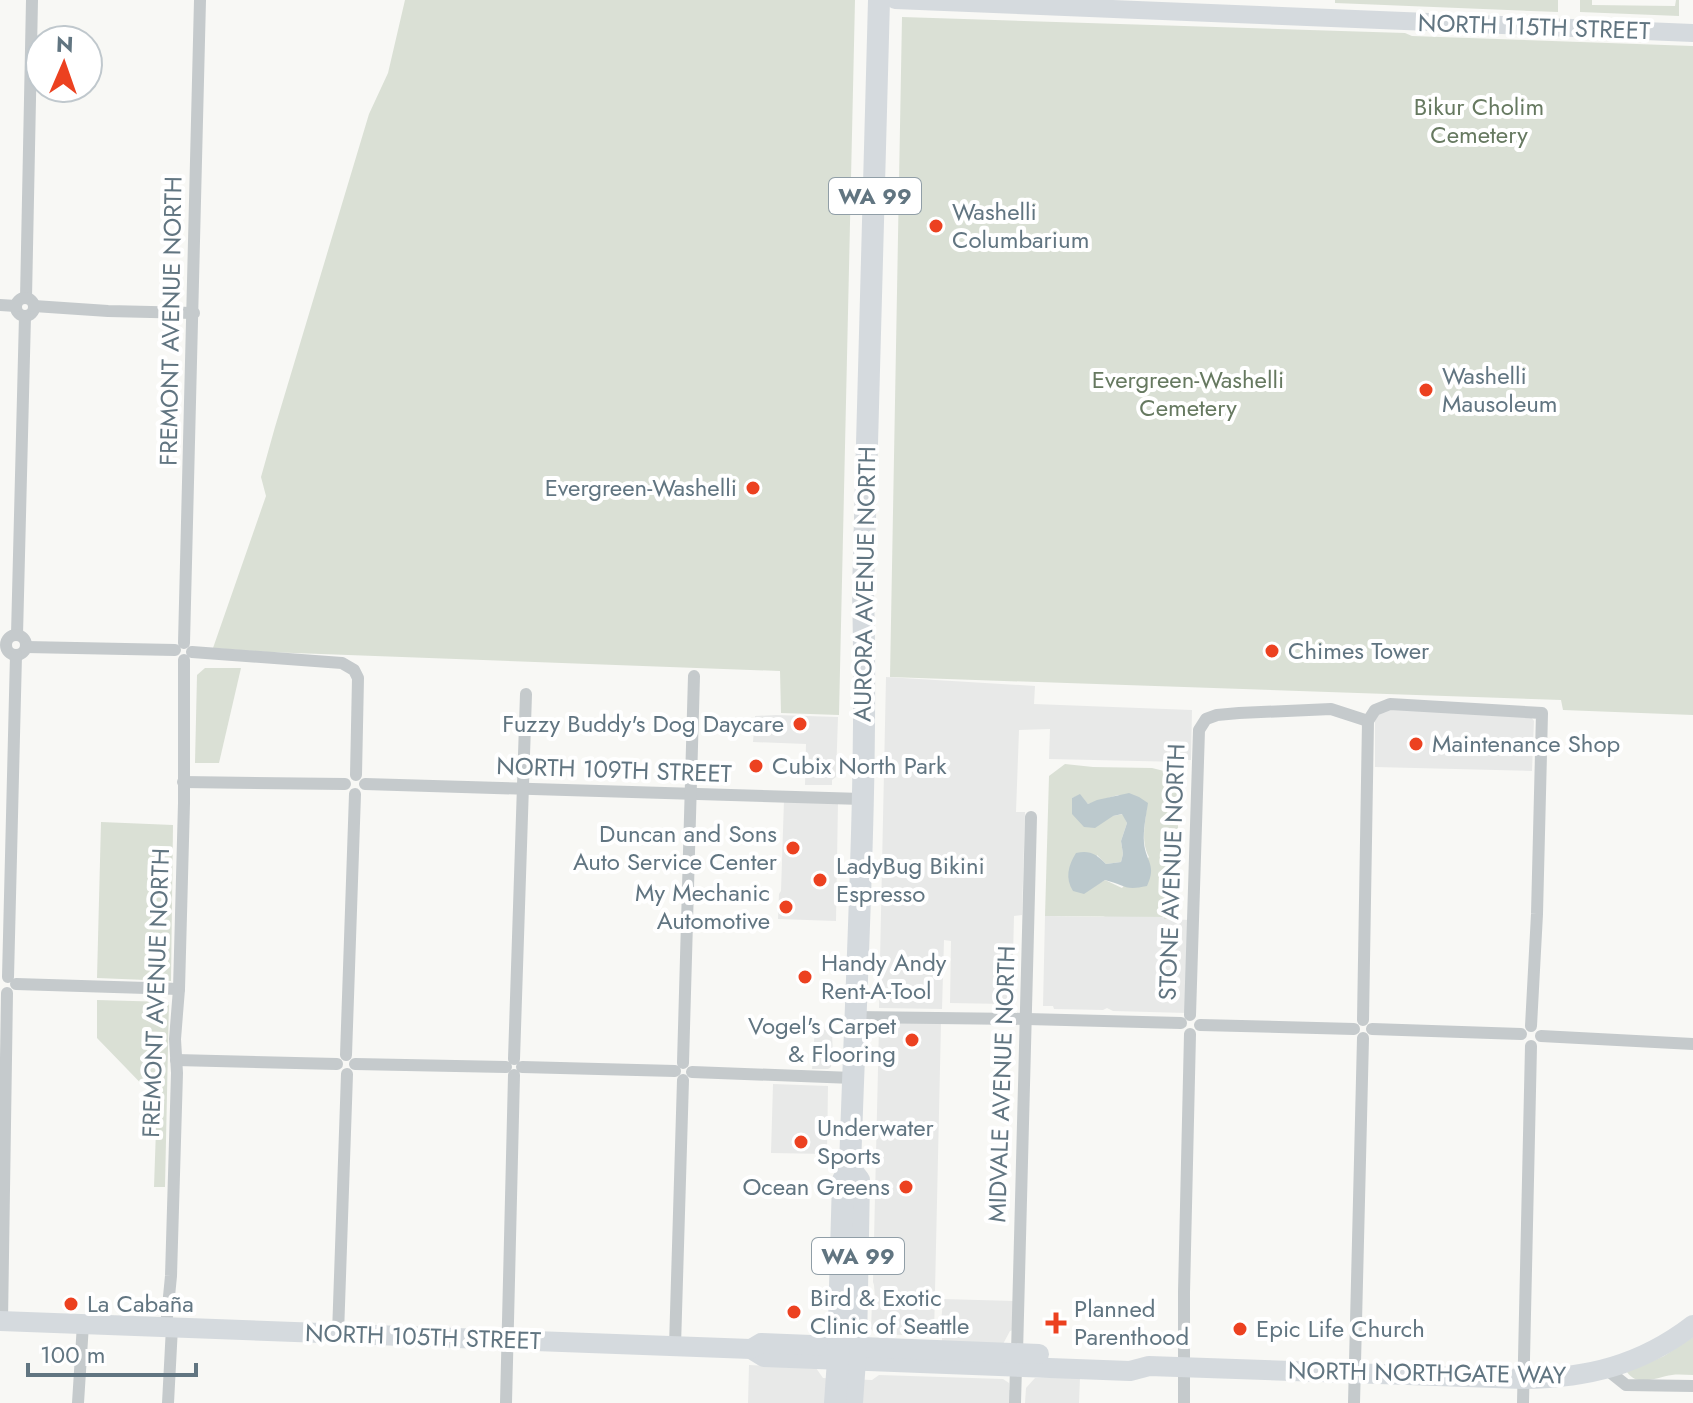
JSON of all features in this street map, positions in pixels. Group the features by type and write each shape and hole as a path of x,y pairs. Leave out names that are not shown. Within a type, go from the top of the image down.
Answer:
{"highway":[{"name":"AURORA AVENUE NORTH","path":"835,1403 847,1353 859,1180 850,1168 862,799 863,592 879,0"},
{"name":"AURORA AVENUE NORTH","path":"847,1353 852,1403"}],"main road":[{"name":"NORTH 105TH STREET","path":"1,1321 751,1349 764,1357 847,1353"},
{"name":"NORTH NORTHGATE WAY","path":"847,1353 1017,1360 1135,1359 1149,1366 1185,1368 1523,1379 1568,1377 1606,1369 1659,1348 1693,1325"}],"street":[{"path":"1,1321 6,985 24,639 8,641 25,306 32,0"},
{"name":"FREMONT AVENUE NORTH","path":"168,1403 200,0"},
{"name":"NORTH 115TH STREET","path":"895,0 1215,7 1693,33"},
{"path":"0,305 194,313"},
{"path":"21,651 184,651 342,663 354,670 358,678 338,1334"},
{"path":"675,1346 694,676"},
{"path":"506,1403 526,694"},
{"path":"1354,1403 1368,721 1375,710 1390,704 1542,713 1537,914 1526,1030"},
{"name":"STONE AVENUE NORTH","path":"1184,1403 1190,1024 1199,730 1206,719 1239,713 1331,709 1368,721"},
{"name":"NORTH 109TH STREET","path":"183,782 862,799"},
{"name":"MIDVALE AVENUE NORTH","path":"1015,1403 1031,817"},
{"path":"6,985 179,989"},
{"path":"855,1017 1363,1029 1538,1029 1523,1403"},
{"path":"1536,1041 1693,1044"},
{"path":"176,1060 853,1078"},
{"path":"78,1403 83,1324"},
{"path":"1606,1369 1626,1385 1693,1386"}],"shaded area":[{"path":"886,677 1035,686 1034,704 1192,710 1191,760 1183,762 1049,759 1050,729 1019,730 1016,812 1025,812 1022,915 1014,916 1012,997 1005,1004 950,1003 951,941 944,940 942,1009 879,1008"},
{"path":"1388,709 1531,717 1534,721 1532,771 1375,767 1375,721"},
{"path":"755,716 838,717 836,777 832,785 805,785 806,744 753,742"},
{"path":"1129,793 1148,803 1144,843 1151,873 1147,886 1129,888 1105,880 1084,894 1073,891 1068,872 1076,853 1092,854 1106,864 1121,862 1121,841 1127,823 1122,814 1095,828 1084,827 1072,814 1072,798 1080,794 1088,804"},
{"path":"784,800 838,802 836,921 778,919"},
{"path":"1108,915 1190,920 1187,1013 1113,1011 1107,1008 1054,1009 1053,1006 1043,1006 1045,916"},
{"path":"941,1023 934,1336 876,1334 871,1329 875,1297 879,1026"},
{"path":"815,1028 832,1031 833,1060 828,1069 812,1069"},
{"path":"773,1084 828,1086 827,1154 771,1153"},
{"path":"943,1299 1014,1301 1013,1330 1003,1344 942,1341"},
{"path":"749,1365 816,1368 823,1378 872,1380 879,1375 1003,1379 1009,1383 1009,1390 1016,1390 1015,1403 748,1403"},
{"path":"1035,1378 1080,1378 1079,1403 1025,1403 1026,1388"}],"green space":[{"path":"405,0 855,0 839,715 781,713 780,671 213,648 266,496 261,477 275,427 369,114 388,73"},
{"path":"1335,0 1558,0 1558,12 1335,3"},
{"path":"1580,0 1592,0 1592,5 1675,6 1676,0 1679,0 1679,16 1580,12"},
{"name":"Evergreen-Washelli Cemetery","path":"902,17 1405,33 1412,36 1693,46 1693,715 1563,710 1561,700 890,677"},
{"path":"205,668 241,668 219,763 195,763 197,675"},
{"path":"1065,764 1152,768 1168,772 1178,786 1178,854 1173,861 1177,867 1175,919 1045,916 1049,776","holes":["1080,795 1088,804 1118,795 1147,803 1144,837 1149,857 1122,888 1105,880 1094,886 1097,855 1106,864 1121,862 1121,841 1127,823 1123,814 1113,816 1072,798"]},
{"path":"101,822 173,825 171,981 97,978"},
{"path":"97,1000 169,1002 165,1187 154,1187 157,1100 97,1038"},
{"path":"1693,1337 1693,1375 1642,1381 1627,1372 1664,1356"}],"place":[{"name":"Washelli Columbarium","path":"936,226"},
{"name":"Washelli Mausoleum","path":"1426,390"},
{"name":"Evergreen-Washelli","path":"753,488"},
{"name":"Chimes Tower","path":"1272,651"},
{"name":"Fuzzy Buddy's Dog Daycare","path":"800,724"},
{"name":"Maintenance Shop","path":"1416,744"},
{"name":"Cubix North Park","path":"756,766"},
{"name":"Duncan and Sons Auto Service Center","path":"793,848"},
{"name":"LadyBug Bikini Espresso","path":"820,880"},
{"name":"My Mechanic Automotive","path":"786,907"},
{"name":"Handy Andy Rent-A-Tool","path":"805,977"},
{"name":"Vogel's Carpet & Flooring","path":"912,1040"},
{"name":"Underwater Sports","path":"801,1142"},
{"name":"Ocean Greens","path":"906,1187"},
{"name":"La Cabaña","path":"71,1304"},
{"name":"Bird & Exotic Clinic of Seattle","path":"794,1312"},
{"name":"Planned Parenthood","path":"1056,1323"},
{"name":"Epic Life Church","path":"1240,1329"}],"park label":[{"name":"Bikur Cholim Cemetery","path":"1479,121"}]}
